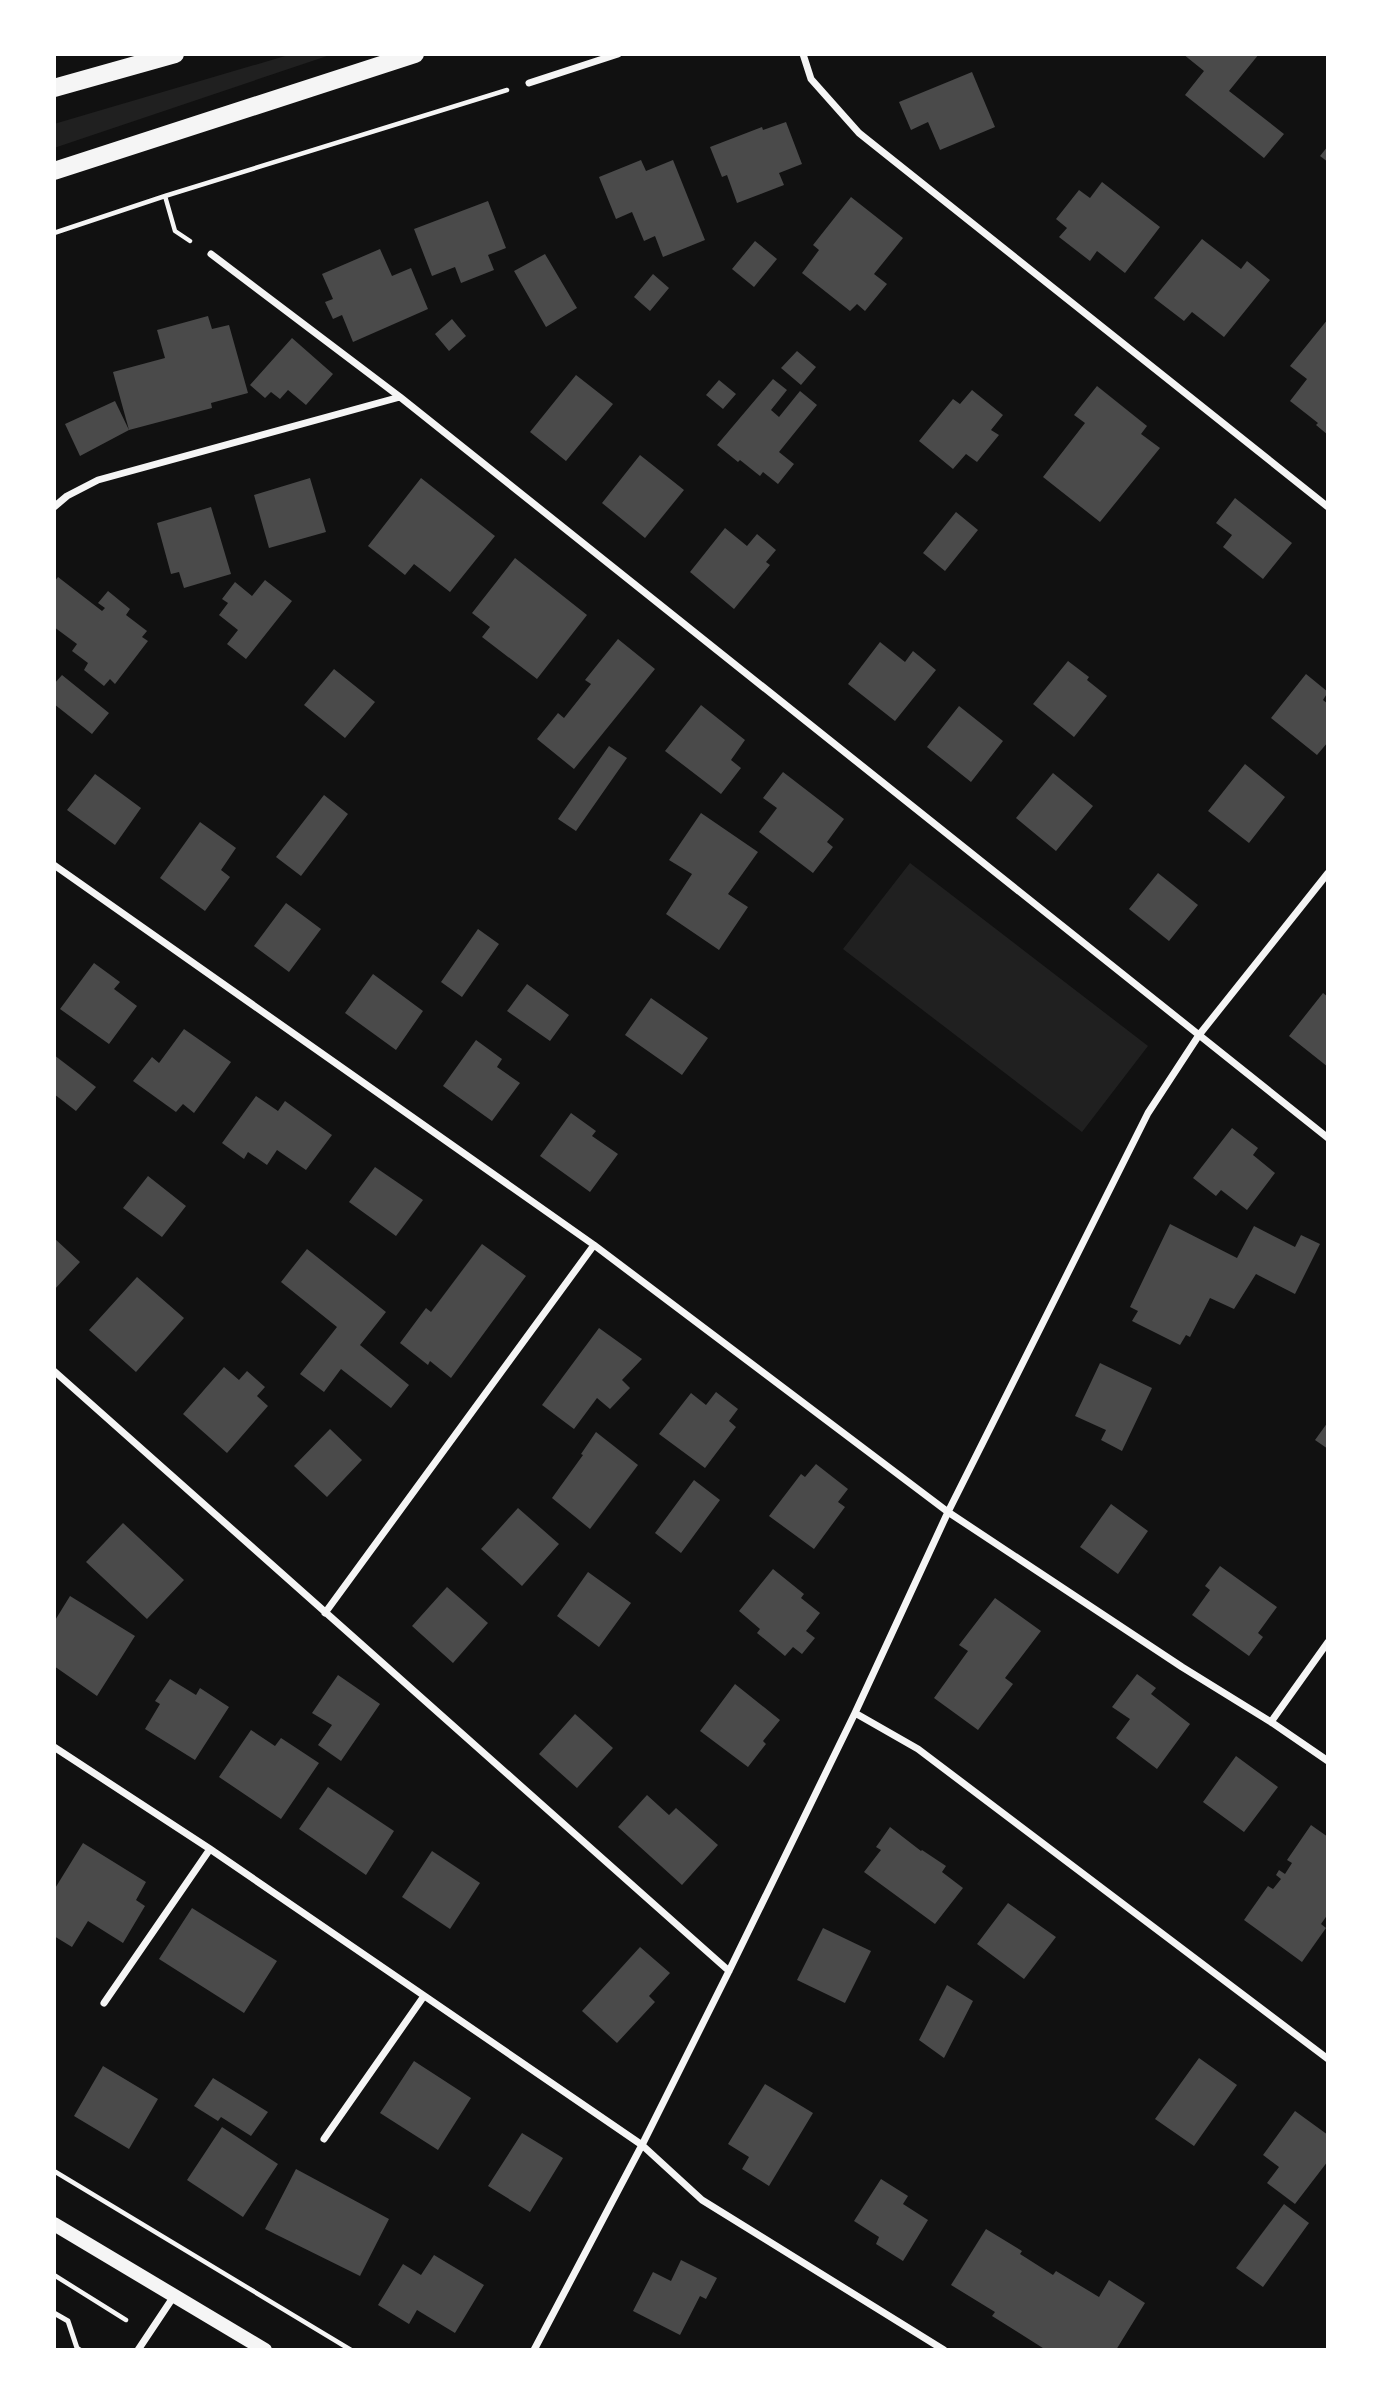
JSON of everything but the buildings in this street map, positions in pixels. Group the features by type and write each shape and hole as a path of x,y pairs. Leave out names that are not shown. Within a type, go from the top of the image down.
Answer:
{"main road":[{"path":"54,88 175,54"},
{"path":"54,171 415,54"},
{"path":"54,2224 265,2350"}],"street":[{"path":"528,83 618,54"},
{"path":"803,54 811,79 859,133 1328,507"},
{"path":"211,254 400,397 1328,1138"},
{"path":"54,507 67,496 98,480 400,397"},
{"path":"54,865 594,1245 948,1512 1328,1761"},
{"path":"534,2350 642,2145 729,1971 855,1713 948,1512 1148,1113 1199,1035 1328,873"},
{"path":"325,1613 594,1245"},
{"path":"54,1371 729,1971"},
{"path":"1270,1721 1328,1642"},
{"path":"855,1713 918,1749 1328,2059"},
{"path":"54,1746 210,1849 642,2145 702,2200 944,2350"},
{"path":"104,2003 210,1849"},
{"path":"324,2139 424,1996"},
{"path":"138,2350 174,2295"}],"lane":[{"path":"54,2313 68,2321 80,2350"}],"path":[{"path":"54,233 528,83"},
{"path":"165,196 175,231 211,254"},
{"path":"54,2171 351,2350"},
{"path":"54,2275 148,2334"}],"shaded area":[{"path":"292,54 333,54 54,148 54,124"},
{"path":"910,863 1148,1046 1082,1132 843,949"}]}
